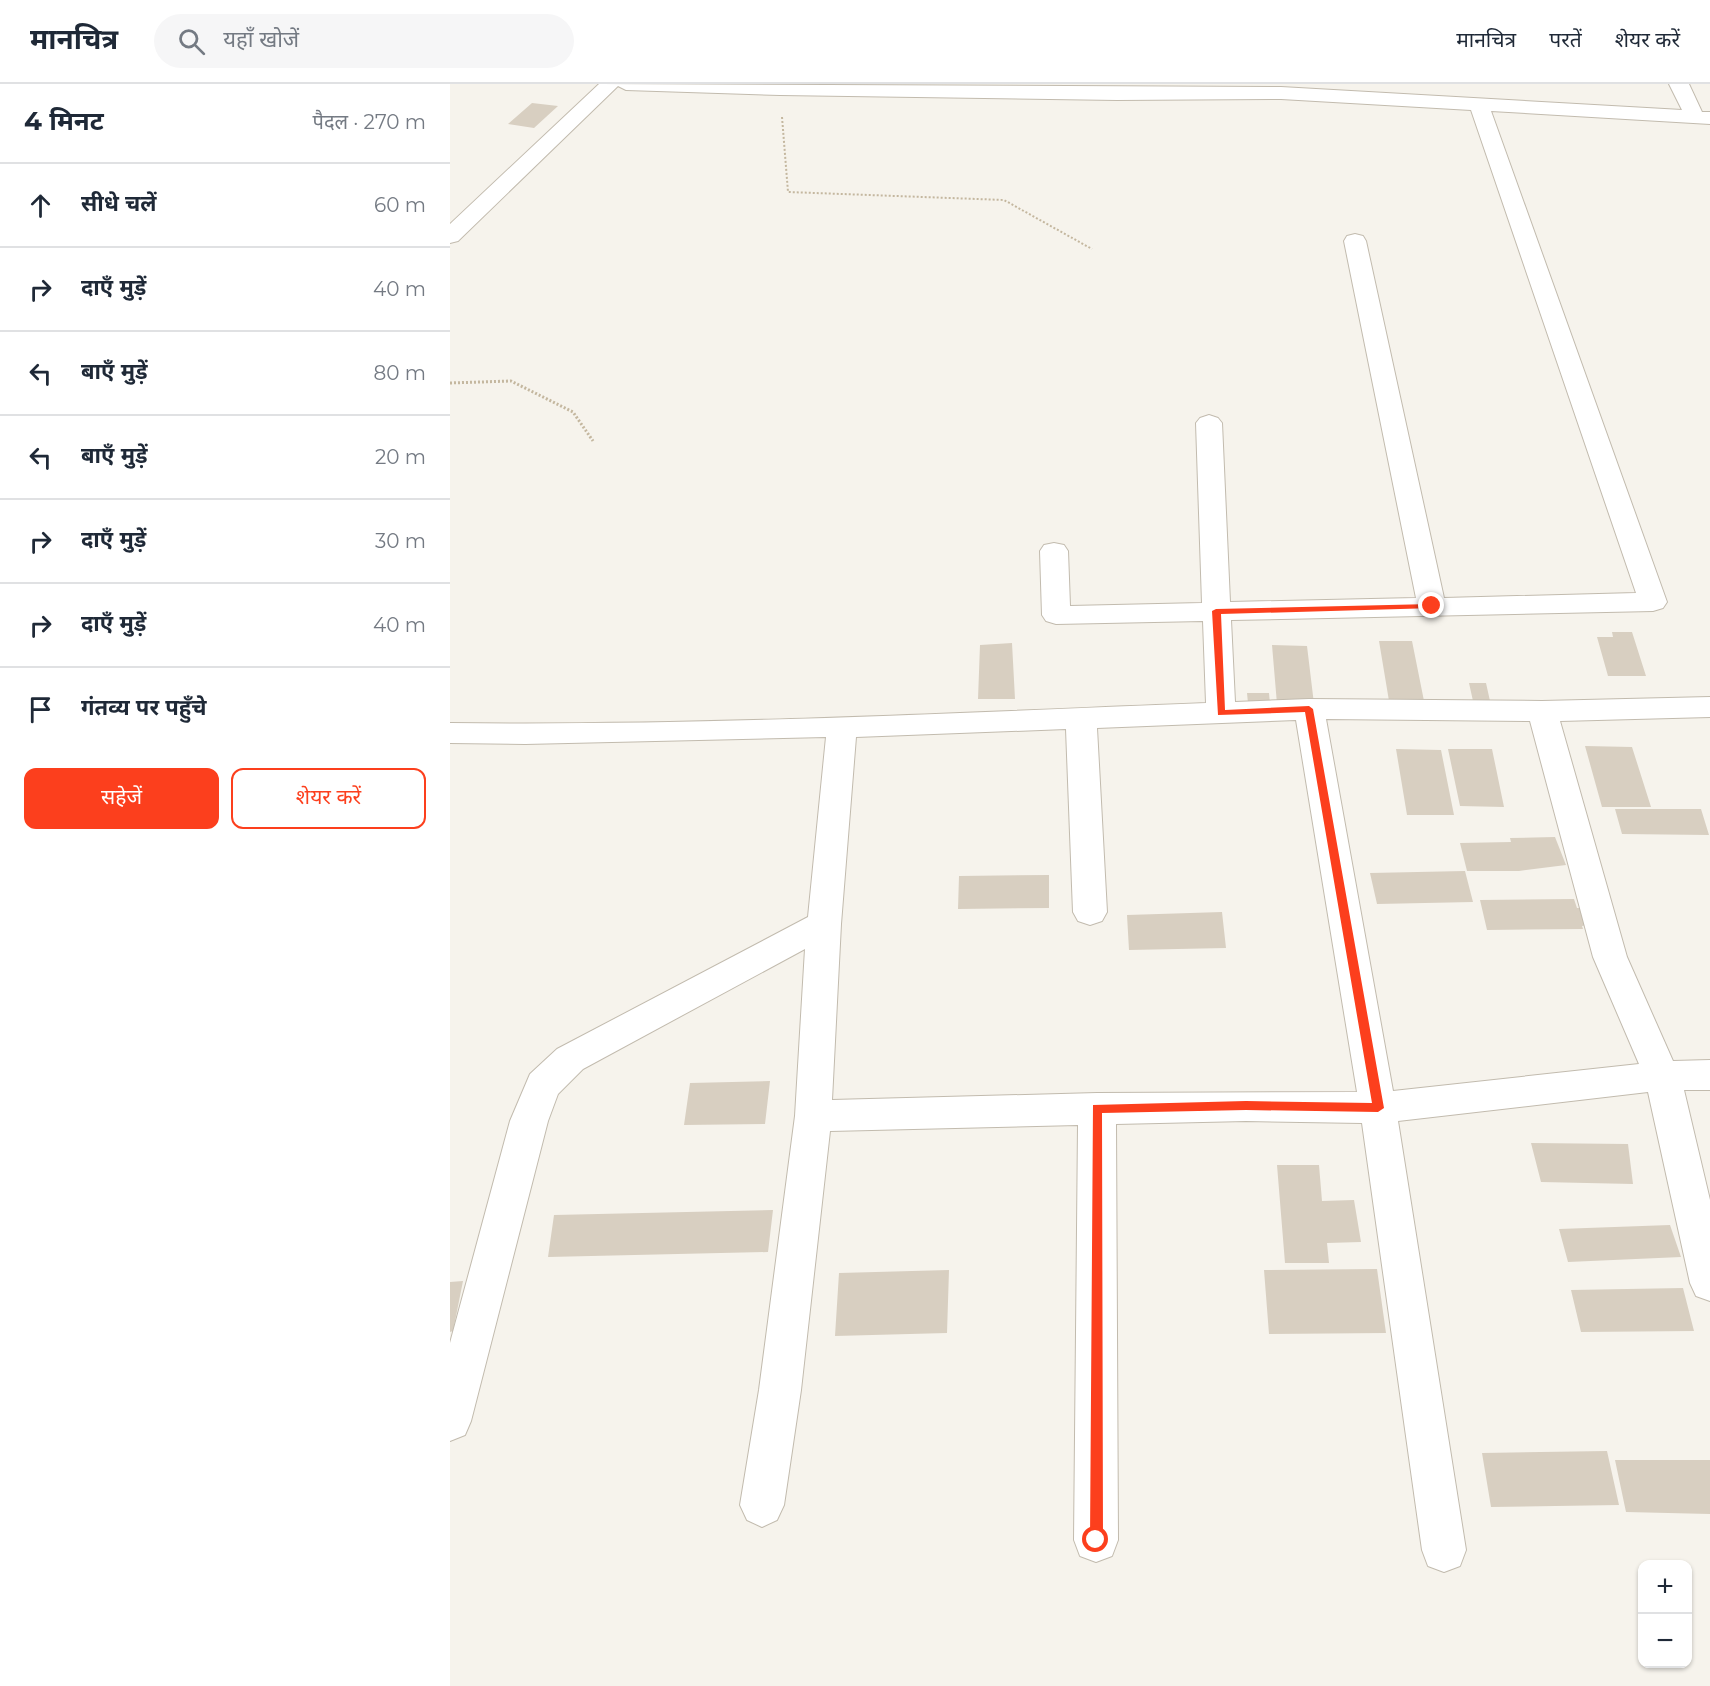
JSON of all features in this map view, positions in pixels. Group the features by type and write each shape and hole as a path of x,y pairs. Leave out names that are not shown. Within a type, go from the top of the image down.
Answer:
{"street":[{"path":"450,236 610,84"},
{"path":"626,84 780,90 1117,94 1281,93 1703,118"},
{"path":"1678,84 1703,118"},
{"path":"1054,551 1056,615 1653,602 1479,105"},
{"path":"1355,242 1432,606"},
{"path":"1209,423 1221,713"},
{"path":"450,733 525,734 842,727 1309,709 1542,711 1710,707"},
{"path":"1309,709 1378,1108 1444,1550"},
{"path":"1542,711 1610,957 1662,1076 1710,1283"},
{"path":"1081,718 1090,912"},
{"path":"762,1505 780,1390 813,1116 824,924 842,727"},
{"path":"450,1421 529,1121 543,1085 570,1059 824,924"},
{"path":"813,1116 1096,1108 1246,1106 1378,1108 1662,1076 1710,1075"},
{"path":"1096,1108 1096,1540"}],"path":[{"path":"780,90 788,192 1004,201 1092,249"},
{"path":"450,383 511,381 573,412 593,441"}],"building":[{"path":"532,103 558,106 534,128 508,124"},
{"path":"1612,632 1632,632 1646,676 1608,676 1597,637 1613,637"},
{"path":"1379,641 1412,641 1424,701 1389,701"},
{"path":"1012,643 1015,699 978,699 980,645"},
{"path":"1272,645 1307,646 1314,704 1277,704"},
{"path":"1469,683 1486,683 1490,701 1473,701"},
{"path":"1247,693 1269,693 1270,704 1248,703"},
{"path":"1585,746 1632,747 1651,807 1602,807"},
{"path":"1396,749 1441,750 1454,815 1407,815"},
{"path":"1448,749 1492,749 1504,807 1460,806"},
{"path":"1615,809 1701,809 1709,835 1622,834"},
{"path":"1555,837 1566,865 1519,871 1467,871 1460,843 1511,842 1510,838"},
{"path":"1465,871 1473,902 1377,904 1370,873"},
{"path":"1049,875 1049,908 958,909 959,876"},
{"path":"1574,899 1577,908 1582,908 1587,925 1582,926 1583,929 1487,930 1480,900"},
{"path":"1222,912 1226,948 1129,950 1127,915"},
{"path":"770,1081 765,1124 684,1125 690,1083"},
{"path":"1531,1143 1628,1144 1633,1184 1541,1182"},
{"path":"1277,1165 1319,1165 1322,1201 1354,1200 1361,1242 1327,1243 1329,1263 1285,1263"},
{"path":"773,1210 768,1252 548,1257 554,1215"},
{"path":"1670,1225 1681,1257 1568,1262 1559,1229"},
{"path":"1377,1269 1386,1333 1269,1334 1264,1270"},
{"path":"949,1270 947,1333 835,1336 839,1273"},
{"path":"463,1281 453,1331 450,1332 450,1282"},
{"path":"1683,1288 1694,1331 1581,1332 1571,1290"},
{"path":"1607,1451 1619,1505 1491,1507 1482,1453"},
{"path":"1615,1460 1710,1460 1710,1514 1626,1512"}],"route":[{"path":"1096,1540 1096,1108 1246,1106 1378,1108 1309,709 1221,713 1216,611 1432,606"}]}
